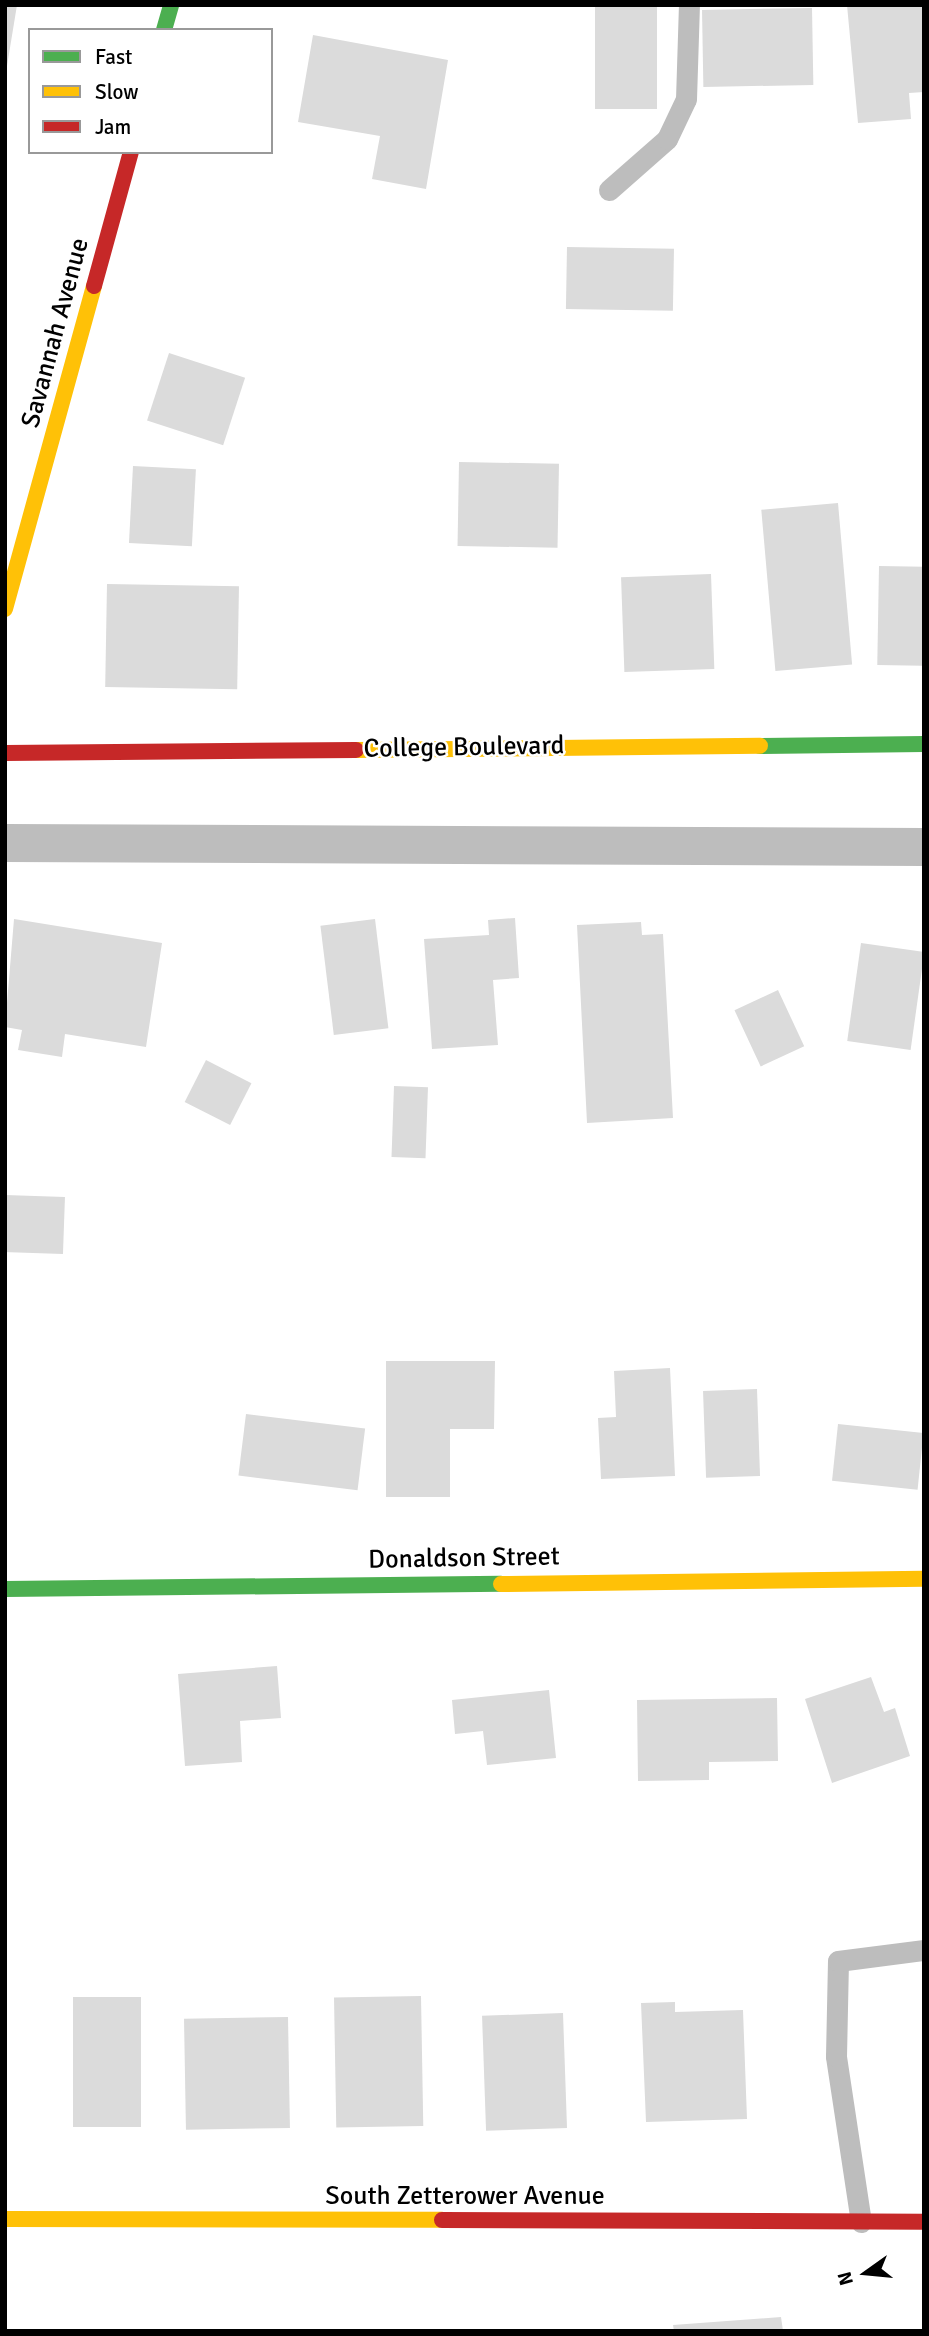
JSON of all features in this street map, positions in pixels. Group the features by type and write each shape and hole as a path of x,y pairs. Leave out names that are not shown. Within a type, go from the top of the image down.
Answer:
{"street":[{"path":"165,28 171,5"},
{"name":"Savannah Avenue","path":"5,609 130,154"},
{"name":"College Boulevard","path":"5,753 924,744"},
{"path":"5,843 924,846"},
{"name":"Donaldson Street","path":"5,1589 924,1578"},
{"name":"South Zetterower Avenue","path":"5,2219 924,2222"}],"lane":[{"path":"609,190 667,139 686,99 689,5"},
{"path":"861,2222 836,2056 838,1961 924,1950"}],"building":[{"path":"5,5 17,5 7,66 5,66"},
{"path":"595,5 657,5 657,109 595,109"},
{"path":"847,5 924,5 924,92 909,93 911,119 858,123"},
{"path":"812,8 813,85 703,87 702,10"},
{"path":"313,35 448,60 426,189 372,179 380,136 298,122"},
{"path":"567,247 674,249 673,311 566,309"},
{"path":"169,353 245,378 223,445 147,421"},
{"path":"459,462 559,464 558,548 458,546"},
{"path":"133,466 196,469 192,546 129,543"},
{"path":"838,503 852,664 775,671 761,510"},
{"path":"879,566 924,567 922,666 877,665"},
{"path":"711,574 714,669 624,672 621,577"},
{"path":"107,584 239,586 237,689 105,687"},
{"path":"515,918 519,978 493,980 498,1045 432,1049 424,939 489,935 488,920"},
{"path":"14,919 162,943 146,1047 65,1034 62,1057 18,1050 22,1030 5,1027"},
{"path":"375,919 388,1028 334,1035 320,926"},
{"path":"641,922 642,935 663,934 673,1118 587,1123 577,925"},
{"path":"861,943 924,952 911,1050 847,1041"},
{"path":"778,990 804,1046 761,1066 734,1010"},
{"path":"206,1060 251,1083 230,1125 185,1102"},
{"path":"394,1086 428,1087 426,1158 392,1157"},
{"path":"5,1195 65,1197 63,1254 5,1252"},
{"path":"386,1361 495,1361 494,1429 450,1429 450,1497 386,1497"},
{"path":"670,1368 675,1476 601,1479 598,1418 616,1417 614,1371"},
{"path":"757,1389 760,1476 706,1478 703,1391"},
{"path":"246,1414 365,1429 358,1490 238,1476"},
{"path":"838,1424 924,1433 918,1490 832,1481"},
{"path":"277,1666 281,1718 240,1721 242,1762 185,1766 178,1674"},
{"path":"871,1677 884,1712 895,1708 910,1756 832,1783 805,1699"},
{"path":"549,1690 556,1758 487,1765 483,1731 455,1734 452,1700"},
{"path":"777,1698 778,1761 709,1762 709,1780 638,1781 637,1700"},
{"path":"421,1996 423,2126 336,2127 334,1998"},
{"path":"73,1997 141,1997 141,2127 73,2127"},
{"path":"675,2002 675,2012 743,2010 747,2119 646,2122 641,2003"},
{"path":"563,2013 567,2128 486,2131 482,2016"},
{"path":"288,2017 290,2128 186,2130 184,2019"},
{"path":"781,2317 783,2331 674,2331 673,2325"}],"traffic: fast":[{"path":"165,28 171,5"},
{"path":"760,746 924,744"},
{"path":"5,1589 501,1584"}],"traffic: slow":[{"path":"5,609 94,286"},
{"path":"356,750 760,746"},
{"path":"501,1584 924,1579"},
{"path":"5,2219 442,2220"}],"traffic: jam":[{"path":"94,286 130,154"},
{"path":"5,753 356,750"},
{"path":"442,2220 924,2222"}]}
